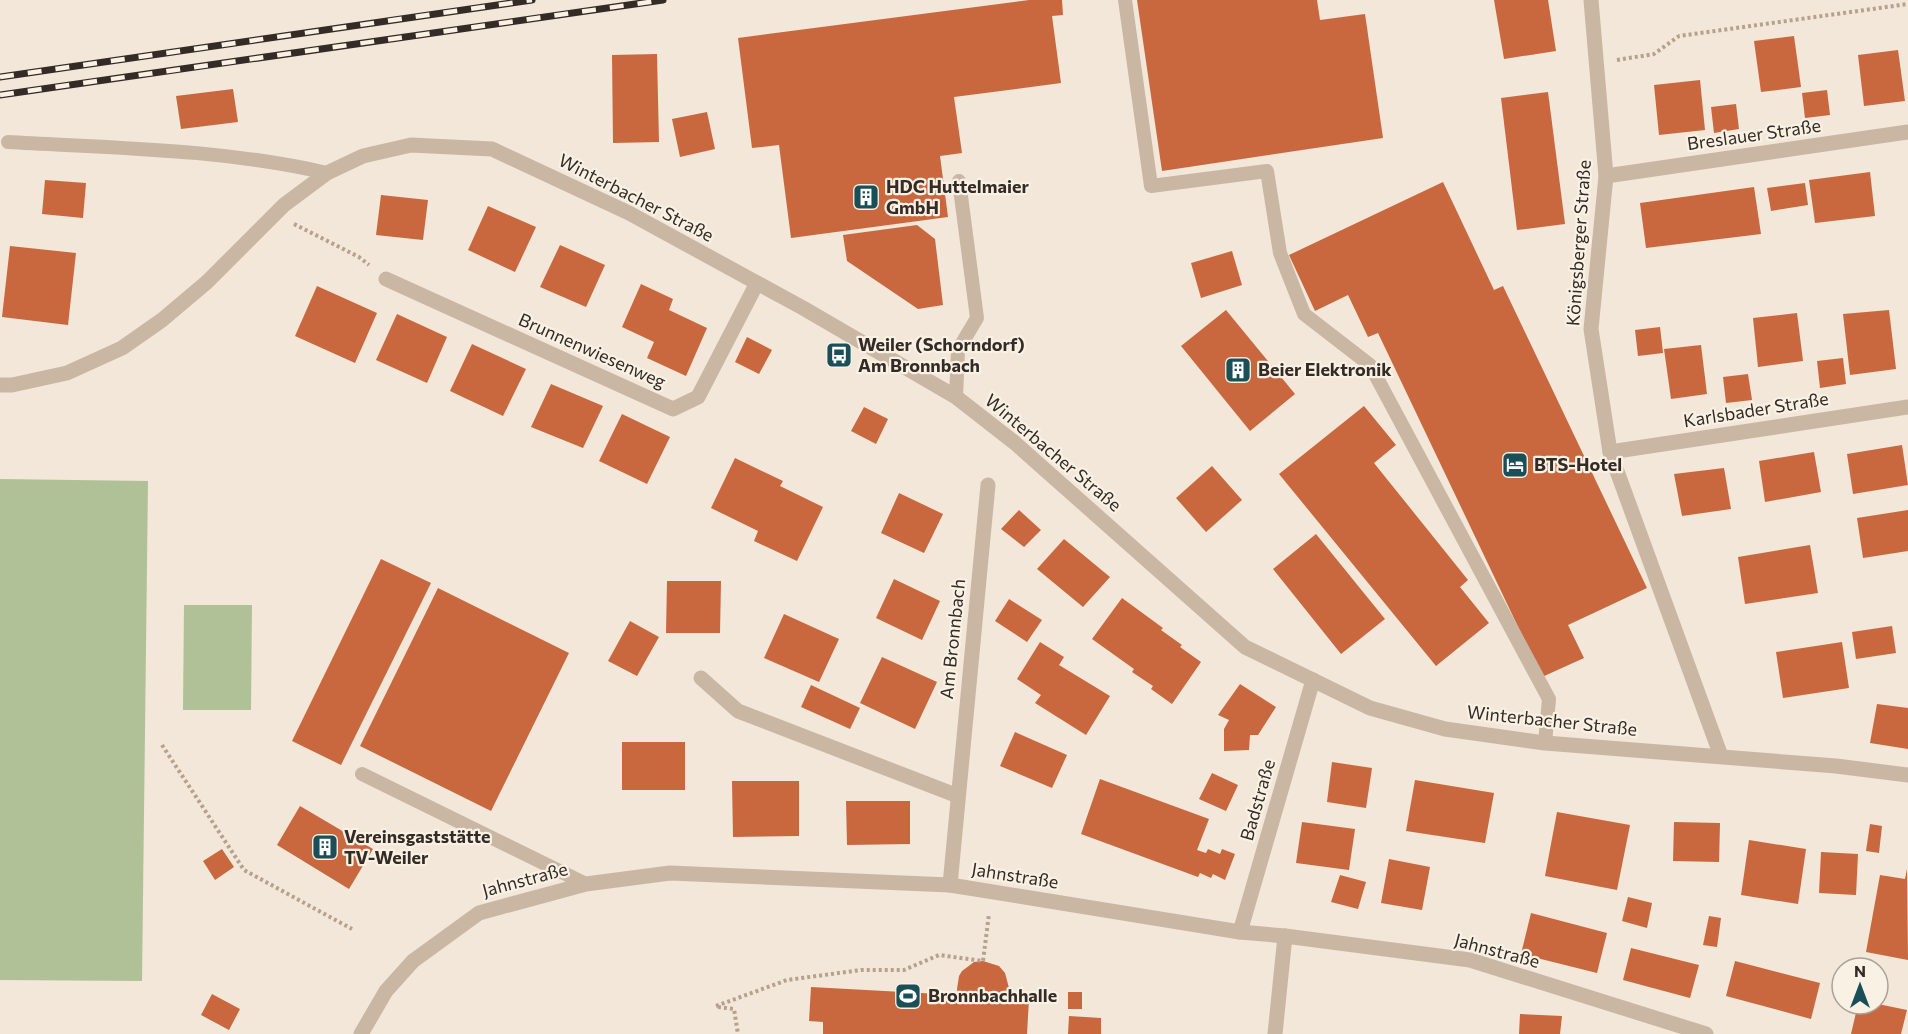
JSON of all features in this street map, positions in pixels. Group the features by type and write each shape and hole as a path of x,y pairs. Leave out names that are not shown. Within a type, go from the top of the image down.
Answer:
{"street":[{"name":"Königsberger Straße","path":"1591,0 1606,176 1592,329 1610,452 1721,756"},
{"name":"Breslauer Straße","path":"1606,176 1908,132"},
{"name":"Winterbacher Straße","path":"0,385 12,385 67,373 122,348 162,320 207,282 284,205 327,173 363,156 411,145 492,150 629,213 956,397 1015,443 1245,647 1370,708 1445,729 1545,743 1836,766 1908,776"},
{"name":"Brunnenwiesenweg","path":"386,279 673,409 698,397 757,284"},
{"name":"Karlsbader Straße","path":"1610,452 1908,406"},
{"name":"Am Bronnbach","path":"950,885 988,485"},
{"path":"701,678 738,711 958,796"},
{"name":"Badstraße","path":"1240,932 1313,680"},
{"name":"Jahnstraße","path":"361,1034 386,991 413,961 479,913 586,884 670,873 950,885 1240,932 1470,960 1707,1034"},
{"path":"1275,1034 1285,936"}],"lane":[{"path":"1125,0 1150,186 1267,171 1280,253 1304,315 1370,365 1549,699 1545,743"},
{"path":"8,142 217,154 284,163 327,173"},
{"path":"956,397 958,350 977,318 959,181"},
{"path":"362,774 586,884"}],"path":[{"path":"1596,63 1654,54 1679,36 1908,4"},
{"path":"275,214 359,257 386,279"},
{"path":"162,745 244,870 352,929"},
{"path":"738,1034 734,1009 716,1006 787,980 861,970 904,970 939,955 983,961 992,892"}],"green space":[{"path":"0,479 148,481 142,981 0,980"},
{"path":"184,605 252,605 251,710 183,710"}],"building":[{"path":"1029,0 1062,0 1063,15 1052,16 1061,83 954,97 962,153 940,156 948,217 791,238 779,145 752,148 738,38"},
{"path":"1137,0 1317,0 1320,20 1365,14 1383,138 1162,171"},
{"path":"1494,0 1548,0 1556,51 1504,59"},
{"path":"1794,36 1801,87 1761,92 1754,41"},
{"path":"1898,50 1905,101 1864,106 1858,55"},
{"path":"657,54 659,142 613,143 612,55"},
{"path":"1700,80 1705,130 1659,135 1654,85"},
{"path":"233,89 238,122 181,129 176,96"},
{"path":"1827,90 1830,115 1805,118 1802,93"},
{"path":"1548,92 1565,224 1517,230 1501,98"},
{"path":"1736,104 1739,129 1714,133 1711,107"},
{"path":"707,112 715,149 680,157 672,119"},
{"path":"1870,172 1875,216 1815,223 1809,180"},
{"path":"45,180 86,183 83,218 42,214"},
{"name":"BTS-Hotel","path":"1443,182 1494,290 1503,286 1647,588 1568,625 1584,658 1542,677 1378,333 1368,337 1348,295 1315,311 1289,255"},
{"path":"1805,183 1808,205 1771,211 1767,188"},
{"path":"1754,187 1761,234 1646,248 1640,203"},
{"path":"381,195 428,200 423,240 376,235"},
{"path":"488,206 536,227 515,272 468,250"},
{"path":"917,225 935,239 943,305 918,309 847,261 843,235"},
{"path":"560,245 605,265 586,307 540,287"},
{"path":"10,246 76,253 68,325 2,317"},
{"path":"1232,251 1242,285 1201,298 1191,263"},
{"path":"641,284 673,299 669,310 707,328 686,376 647,358 654,342 622,327"},
{"path":"317,286 377,313 355,363 295,336"},
{"name":"Beier Elektronik","path":"1226,310 1295,394 1250,431 1181,346"},
{"path":"1889,310 1896,369 1850,375 1843,314"},
{"path":"1797,313 1803,361 1758,367 1753,318"},
{"path":"397,314 447,337 427,383 376,360"},
{"path":"1660,327 1663,353 1638,356 1635,330"},
{"path":"747,337 772,350 759,374 735,362"},
{"path":"472,344 526,369 503,416 450,391"},
{"path":"1701,345 1707,394 1671,399 1664,349"},
{"path":"1843,358 1846,384 1820,388 1817,361"},
{"path":"1748,374 1752,400 1726,403 1723,377"},
{"path":"551,384 603,406 583,448 531,427"},
{"path":"1364,406 1396,445 1374,463 1468,580 1460,587 1489,623 1436,666 1279,474"},
{"path":"864,407 888,419 876,444 851,431"},
{"path":"622,414 670,437 647,484 599,461"},
{"path":"1902,445 1908,485 1853,494 1847,454"},
{"path":"1814,452 1821,492 1765,502 1759,461"},
{"path":"735,458 783,481 780,486 823,507 797,561 754,541 758,531 711,508"},
{"path":"1212,466 1242,500 1206,532 1176,498"},
{"path":"1724,468 1731,509 1682,516 1674,474"},
{"path":"899,493 943,514 924,553 881,533"},
{"path":"1019,510 1041,530 1024,547 1001,529"},
{"path":"1908,510 1908,551 1863,558 1857,518"},
{"path":"1316,534 1385,619 1341,654 1273,569"},
{"path":"1064,539 1110,577 1083,607 1037,569"},
{"path":"1810,545 1818,593 1745,604 1738,557"},
{"path":"381,559 431,583 341,765 292,741"},
{"path":"894,579 940,601 922,640 876,618"},
{"path":"667,581 721,581 720,633 666,633"},
{"path":"438,588 569,653 491,811 360,746"},
{"path":"1122,598 1163,628 1161,630 1201,662 1172,704 1151,689 1153,686 1132,672 1134,669 1092,639"},
{"path":"1009,599 1042,620 1027,642 995,621"},
{"path":"784,614 839,639 819,682 764,658"},
{"path":"630,621 659,637 637,676 608,661"},
{"path":"1892,626 1896,653 1856,659 1852,632"},
{"path":"1040,642 1064,657 1059,665 1110,696 1086,735 1035,703 1041,695 1017,679"},
{"path":"1842,642 1849,688 1783,698 1776,652"},
{"path":"882,657 937,682 915,729 860,703"},
{"path":"1240,684 1276,707 1258,735 1250,735 1249,750 1224,751 1224,729 1229,720 1218,715"},
{"path":"811,685 860,708 850,729 801,707"},
{"path":"1877,704 1908,708 1908,749 1870,743"},
{"path":"1015,732 1067,755 1052,788 1000,766"},
{"path":"622,742 685,742 685,790 622,790"},
{"path":"1332,762 1372,768 1366,808 1327,802"},
{"path":"1212,773 1238,785 1226,811 1199,799"},
{"path":"1100,779 1209,819 1197,850 1206,853 1208,849 1220,854 1222,849 1235,854 1225,880 1213,874 1211,878 1200,873 1198,877 1081,834"},
{"path":"1415,780 1494,793 1485,843 1406,831"},
{"path":"732,781 799,781 799,836 733,837"},
{"path":"846,801 910,801 910,844 847,845"},
{"name":"Vereinsgaststätte TV-Weiler","path":"300,806 373,849 349,889 277,845"},
{"path":"1557,812 1630,825 1617,890 1545,876"},
{"path":"1302,822 1355,829 1349,870 1296,863"},
{"path":"1674,822 1720,823 1719,862 1673,861"},
{"path":"1870,824 1882,826 1879,853 1866,851"},
{"path":"1749,840 1806,849 1798,904 1741,895"},
{"path":"222,849 234,867 215,880 203,861"},
{"path":"1821,852 1858,854 1856,895 1819,893"},
{"path":"1389,859 1430,867 1422,910 1381,903"},
{"path":"1907,869 1908,960 1866,952 1880,875 1905,879"},
{"path":"1340,875 1366,882 1358,909 1331,902"},
{"path":"1628,897 1652,903 1647,928 1622,921"},
{"path":"1531,913 1607,933 1597,973 1521,954"},
{"path":"1709,916 1721,918 1717,947 1703,945"},
{"path":"1631,948 1699,965 1690,998 1623,980"},
{"name":"Bronnbachhalle","path":"983,961 999,966 1005,973 1009,988 1006,998 1029,999 1027,1034 823,1034 823,1022 809,1021 811,987 958,995 959,976 962,971 974,962"},
{"path":"1735,961 1820,983 1811,1019 1726,996"},
{"path":"1068,992 1082,992 1082,1009 1068,1009"},
{"path":"212,994 240,1009 229,1030 201,1015"},
{"path":"1890,1006 1907,1010 1901,1034 1851,1034 1855,1016 1890,1016"},
{"path":"1520,1014 1562,1016 1560,1034 1519,1034"},
{"path":"1069,1016 1101,1018 1101,1034 1068,1034"}],"railway":[{"path":"0,77 532,0"},
{"path":"0,95 663,0"}],"place":[{"name":"HDC Huttelmaier GmbH","path":"866,197"},
{"name":"Weiler (Schorndorf) Am Bronnbach","path":"839,355"},
{"name":"Beier Elektronik","path":"1238,370"},
{"name":"BTS-Hotel","path":"1515,465"},
{"name":"Vereinsgaststätte TV-Weiler","path":"325,847"},
{"name":"Bronnbachhalle","path":"908,996"}]}
